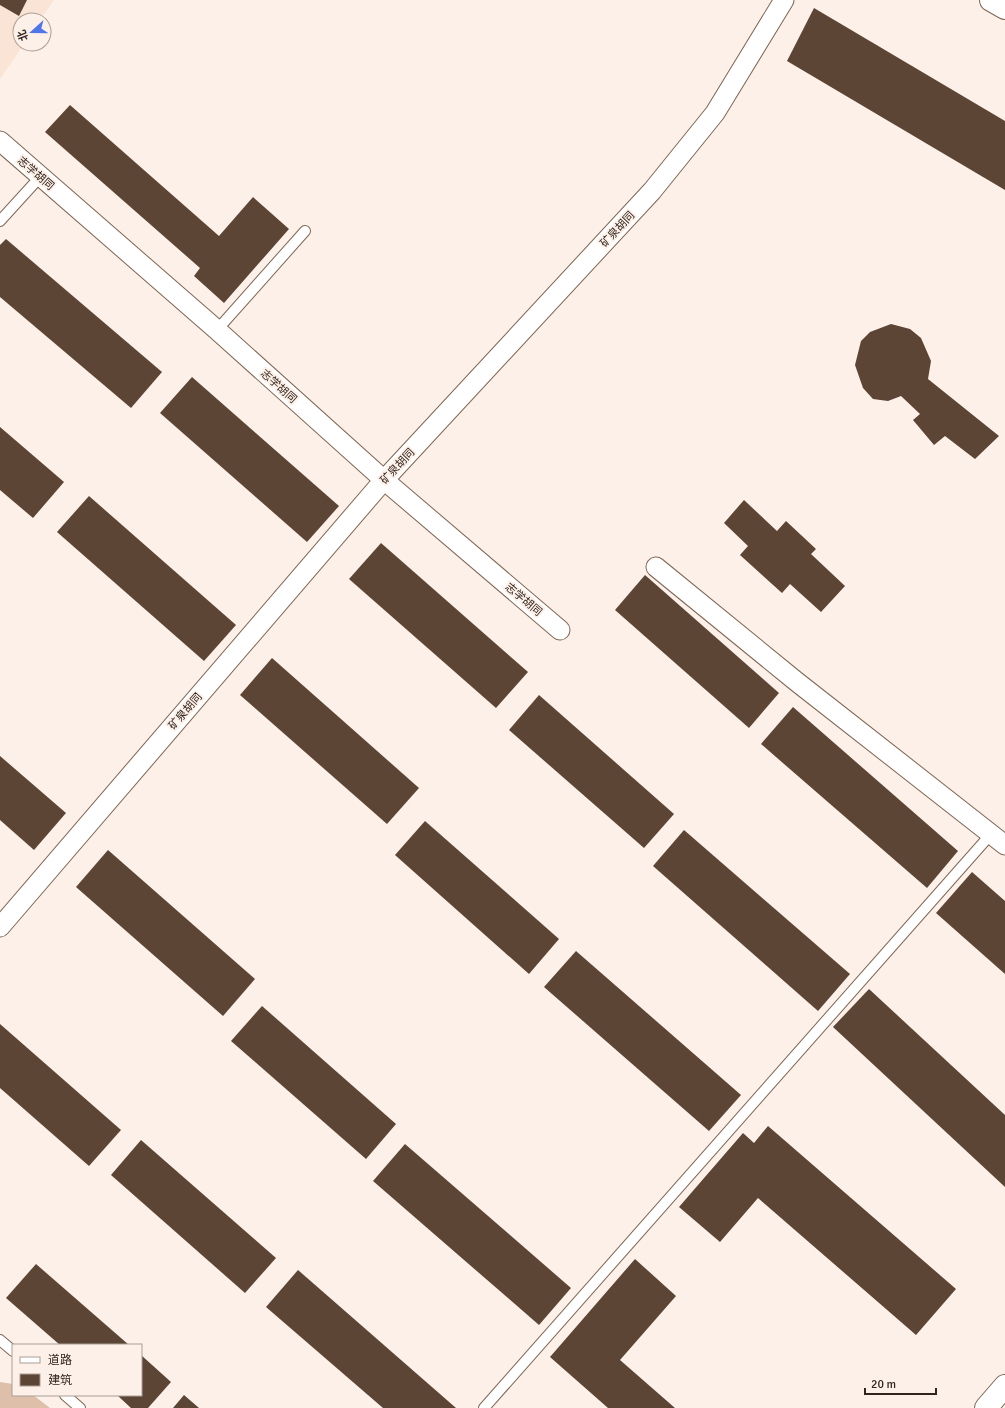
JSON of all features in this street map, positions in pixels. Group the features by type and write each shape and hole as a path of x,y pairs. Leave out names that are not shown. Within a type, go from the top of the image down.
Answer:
{"main road":[{"path":"991,0 1005,8"},
{"path":"986,1408 1005,1386"}],"street":[{"name":"矿泉胡同","path":"0,927 384,480 652,191 715,113 784,0"},
{"name":"志学胡同","path":"0,141 217,330 384,480 560,630"},
{"path":"656,567 797,682 998,839"}],"lane":[{"path":"0,221 40,177"},
{"path":"217,330 305,231"},
{"path":"484,1408 998,839"},
{"path":"0,1340 12,1350"},
{"path":"66,1396 80,1408"}],"shaded area":[{"path":"0,0 54,0 46,12 12,12 12,52 19,52 0,79"},
{"path":"0,1382 12,1384 12,1396 34,1396 50,1408 0,1408"}],"building":[{"path":"0,0 27,0 21,12 12,12 0,5"},
{"path":"814,8 1005,121 1005,190 787,61"},
{"path":"70,105 219,236 253,197 289,229 224,303 194,276 200,268 45,132"},
{"path":"6,239 162,372 131,408 0,297 0,245"},
{"path":"891,324 910,329 921,338 931,361 928,379 999,436 975,459 945,436 934,445 913,420 920,414 901,396 888,401 873,399 863,388 855,365 861,341 870,332"},
{"path":"192,377 339,506 307,542 160,413"},
{"path":"0,427 64,482 33,518 0,490"},
{"path":"89,496 236,625 204,661 57,532"},
{"path":"744,500 777,531 786,521 816,549 811,554 845,586 821,612 790,584 782,593 740,555 748,546 724,523"},
{"path":"381,543 528,672 496,708 349,579"},
{"path":"645,575 779,693 749,728 615,610"},
{"path":"272,658 419,788 387,824 240,695"},
{"path":"539,695 674,814 644,848 509,730"},
{"path":"793,707 958,851 927,888 761,744"},
{"path":"0,756 66,813 34,850 0,820"},
{"path":"425,821 559,939 529,974 395,855"},
{"path":"684,830 850,974 818,1011 653,866"},
{"path":"108,850 255,979 223,1016 76,887"},
{"path":"972,872 1005,901 1005,974 936,913"},
{"path":"576,951 741,1095 709,1131 544,987"},
{"path":"869,989 1005,1115 1005,1187 833,1027"},
{"path":"262,1006 396,1124 366,1159 231,1041"},
{"path":"0,1024 121,1130 89,1166 0,1088"},
{"path":"768,1126 956,1289 916,1335 758,1198 720,1242 679,1207 743,1133 754,1143"},
{"path":"141,1140 276,1258 245,1293 111,1175"},
{"path":"405,1144 571,1288 539,1325 373,1181"},
{"path":"635,1259 676,1296 620,1360 675,1408 608,1408 550,1357"},
{"path":"36,1264 128,1344 59,1344 6,1298"},
{"path":"298,1270 456,1408 383,1408 266,1307"},
{"path":"142,1356 171,1382 148,1408 131,1408 118,1396 142,1396"},
{"path":"184,1395 199,1408 173,1408"}]}
